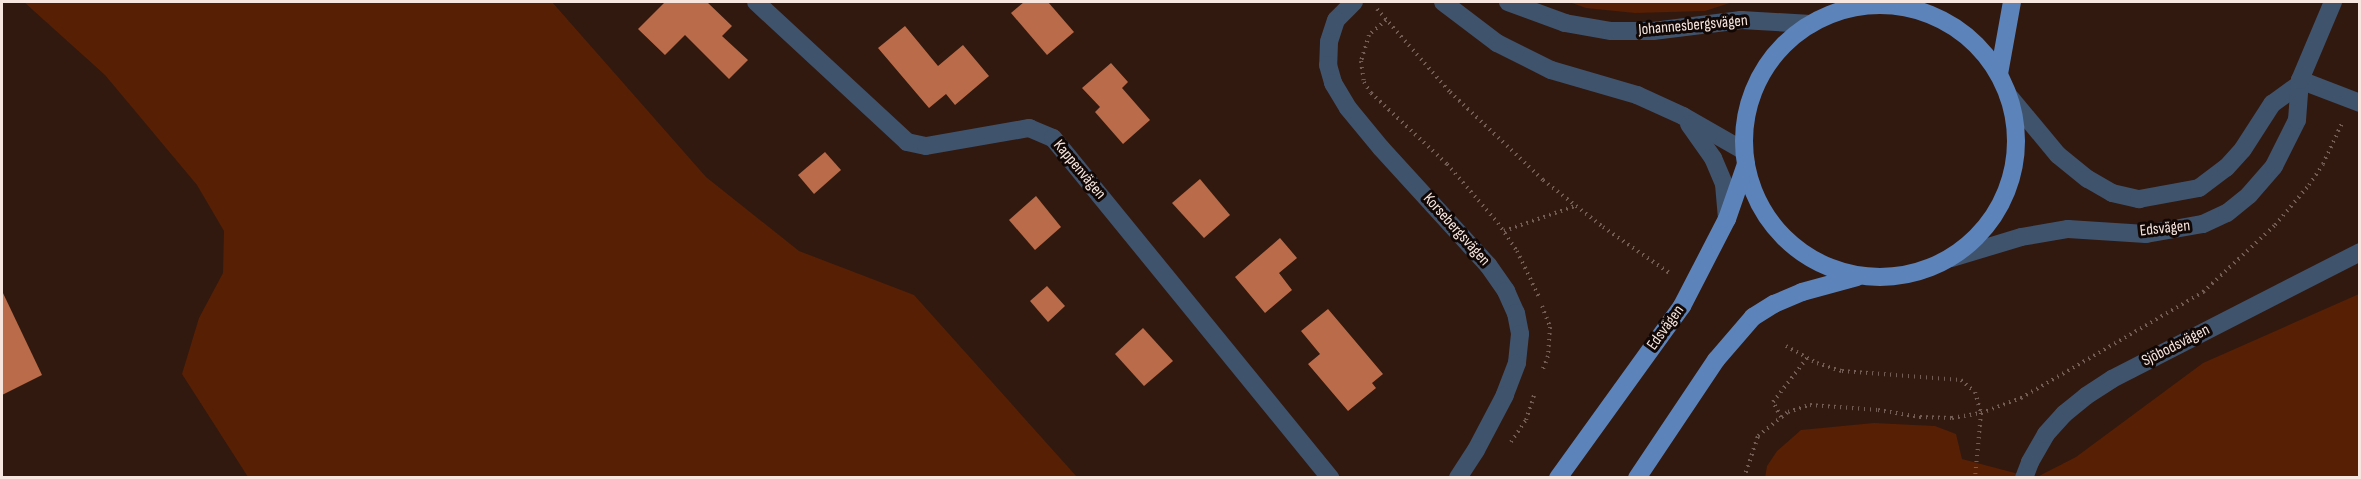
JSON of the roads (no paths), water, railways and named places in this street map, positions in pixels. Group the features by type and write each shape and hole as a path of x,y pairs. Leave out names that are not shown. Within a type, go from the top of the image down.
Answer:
{"main road":[{"path":"1999,74 2012,2"},
{"path":"1880,3 1938,18 1973,41 1999,74 2008,95 2016,135 2016,156 2005,196 1983,231 1952,258 1916,273 1878,278 1858,276 1818,263 1784,238 1759,204 1745,158 1747,113 1759,78 1782,47 1811,24 1843,10 1880,3"},
{"name":"Edsvägen","path":"1558,477 1683,306 1727,219 1745,158"},
{"path":"1637,477 1716,360 1753,317 1802,292 1858,276"}],"street":[{"name":"Kappenvägen","path":"756,2 907,142 926,146 1029,128 1053,138 1330,477"},
{"name":"Korsebergsvägen","path":"1354,2 1336,20 1329,42 1328,64 1333,83 1348,108 1381,148 1488,265 1506,291 1516,313 1520,334 1517,363 1505,395 1476,450 1458,477"},
{"path":"1443,2 1497,43 1551,70 1637,95 1683,116 1745,158"},
{"name":"Johannesbergsvägen","path":"1508,2 1565,23 1611,31 1653,31 1741,20 1811,24"},
{"name":"Edsvägen","path":"1952,258 2021,237 2068,229 2146,234 2203,224 2227,213 2249,195 2274,165 2297,120 2299,82 2332,2"},
{"path":"2299,82 2355,100"},
{"name":"Edsvägen","path":"2008,95 2058,155 2088,179 2112,192 2139,200 2199,188 2226,168 2243,150 2272,104 2299,82"},
{"path":"1683,116 1713,158 1724,184 1727,219"},
{"name":"Sjöbodsvägen","path":"2024,477 2046,434 2064,414 2086,396 2112,379 2360,252"}]}
